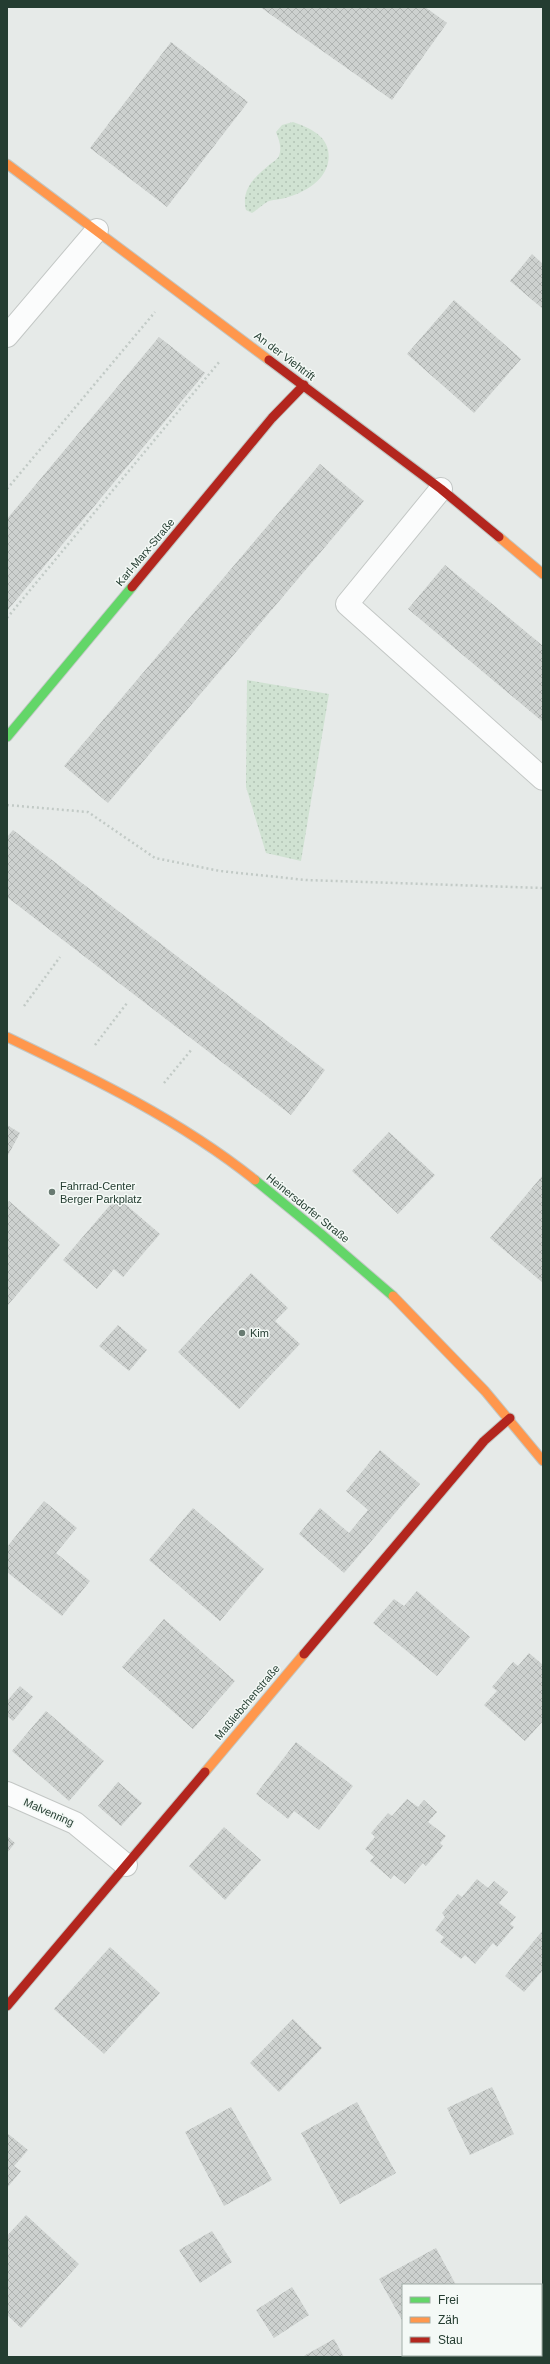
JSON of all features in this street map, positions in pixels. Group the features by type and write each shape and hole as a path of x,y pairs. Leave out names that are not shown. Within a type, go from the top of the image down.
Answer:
{"street":[{"name":"An der Viehtrift","path":"7,164 441,489 543,574"},
{"path":"7,336 97,230"},
{"name":"Karl-Marx-Straße","path":"7,737 272,418 304,385"},
{"path":"441,489 347,604 543,779"},
{"name":"Heinersdorfer Straße","path":"7,1038 91,1078 174,1124 223,1155 328,1238 403,1306 510,1418 543,1461"},
{"name":"Maßliebchenstraße","path":"7,2006 484,1441 510,1418"},
{"name":"Malvenring","path":"7,1794 75,1823 126,1865"}],"path":[{"path":"7,488 175,289"},
{"path":"7,618 221,360"},
{"path":"7,805 88,812 155,858 220,871 306,880 543,888"},
{"path":"24,1006 60,957"},
{"path":"94,1046 127,1003"},
{"path":"162,1085 192,1049"}],"green space":[{"path":"293,122 315,132 326,144 329,159 327,168 317,182 302,192 283,199 269,201 252,213 246,210 245,197 247,191 253,180 279,156 280,147 276,132 282,125"},
{"path":"247,680 329,694 301,861 266,853 246,787"}],"building":[{"path":"260,7 425,7 447,23 392,100"},
{"path":"171,42 248,102 167,207 90,148"},
{"path":"532,254 543,264 543,309 510,281"},
{"path":"454,300 521,359 474,413 407,354"},
{"path":"159,337 205,373 7,611 7,519"},
{"path":"320,464 364,501 108,803 64,766"},
{"path":"445,565 543,646 543,722 408,609"},
{"path":"13,830 325,1070 291,1115 7,897 7,837"},
{"path":"7,1125 20,1133 7,1157"},
{"path":"389,1132 435,1175 398,1214 352,1171"},
{"path":"543,1175 543,1283 490,1238"},
{"path":"117,1197 160,1234 123,1277 114,1269 97,1289 63,1260"},
{"path":"9,1201 60,1245 7,1306 7,1203"},
{"name":"Kim","path":"251,1273 288,1308 275,1321 300,1344 239,1409 178,1352"},
{"path":"118,1325 147,1350 129,1371 99,1346"},
{"path":"380,1450 420,1484 344,1573 299,1534 320,1508 349,1533 368,1510 346,1491"},
{"path":"44,1501 77,1528 56,1553 90,1581 62,1616 7,1572 7,1547"},
{"path":"193,1508 264,1569 220,1621 149,1560"},
{"path":"417,1591 470,1637 437,1676 373,1623 394,1599 404,1606"},
{"path":"164,1619 235,1681 193,1729 122,1667"},
{"path":"529,1653 543,1665 543,1721 525,1741 484,1705 497,1691 492,1687 513,1662 518,1666"},
{"path":"20,1686 33,1697 13,1721 7,1716 7,1701"},
{"path":"46,1711 104,1761 69,1801 12,1751"},
{"path":"296,1742 353,1786 319,1830 294,1811 288,1819 256,1794"},
{"path":"118,1782 142,1803 121,1826 98,1806"},
{"path":"407,1799 418,1807 424,1800 437,1812 428,1822 446,1836 440,1843 443,1846 426,1866 423,1863 405,1884 394,1875 391,1879 370,1861 374,1857 365,1849 375,1837 371,1833 388,1813 392,1816"},
{"path":"224,1827 261,1860 225,1900 189,1866"},
{"path":"7,1836 15,1843 7,1853"},
{"path":"477,1879 488,1888 494,1881 508,1892 499,1903 516,1917 510,1924 514,1927 497,1947 493,1943 475,1964 465,1955 461,1959 440,1942 444,1937 435,1930 445,1917 442,1913 458,1894 462,1897"},
{"path":"543,1930 543,1970 524,1992 505,1976"},
{"path":"110,1947 160,1993 104,2054 54,2009"},
{"path":"293,2019 322,2048 279,2092 250,2063"},
{"path":"492,2087 514,2134 470,2155 447,2108"},
{"path":"357,2102 396,2173 340,2204 301,2133"},
{"path":"231,2107 272,2180 224,2206 185,2132"},
{"path":"7,2133 28,2150 14,2166 21,2171 7,2188"},
{"path":"26,2215 79,2264 21,2328 7,2315 7,2236"},
{"path":"212,2231 232,2262 200,2283 179,2250"},
{"path":"436,2248 455,2284 402,2284 402,2320 379,2279"},
{"path":"292,2287 309,2315 274,2338 256,2310"},
{"path":"334,2339 344,2357 302,2357"}],"traffic: fast":[{"path":"7,737 132,587"},
{"path":"255,1180 393,1296"}],"traffic: slow":[{"path":"7,164 269,360"},
{"path":"499,537 543,574"},
{"path":"7,1037 135,1101 197,1138 255,1180"},
{"path":"393,1296 485,1391 543,1461"},
{"path":"205,1772 304,1654"}],"traffic: jam":[{"path":"269,360 441,489 499,537"},
{"path":"132,587 272,418 304,385"},
{"path":"304,1654 484,1441 510,1418"},
{"path":"7,2006 205,1772"}],"place":[{"name":"Fahrrad-Center Berger Parkplatz","path":"52,1192"},
{"name":"Kim","path":"242,1333"}]}
